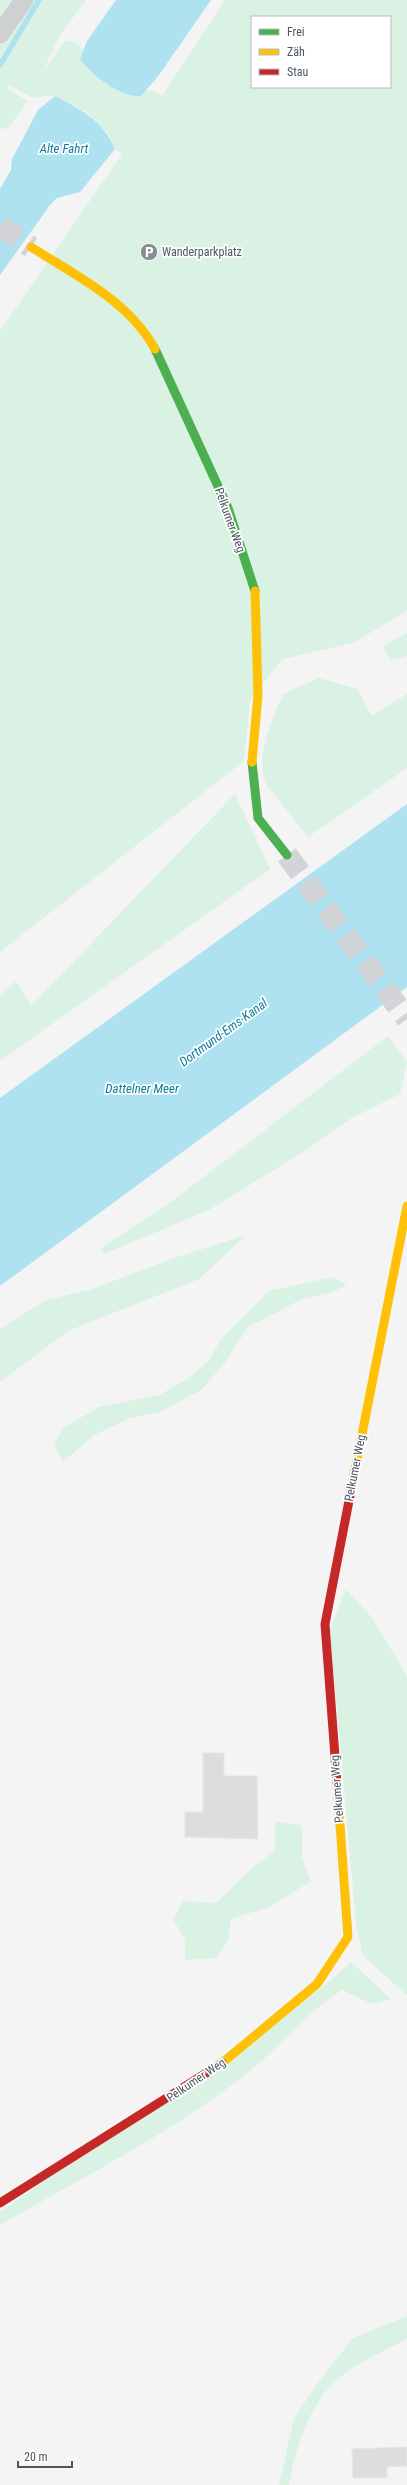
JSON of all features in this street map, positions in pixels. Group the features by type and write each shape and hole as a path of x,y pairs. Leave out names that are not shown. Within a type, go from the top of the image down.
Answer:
{"street":[{"path":"0,34 24,0"},
{"name":"Pelkumer Weg","path":"31,247 109,299 133,318 150,339 228,508 256,593 258,695 252,764 258,818 287,855"},
{"name":"Pelkumer Weg","path":"0,2203 214,2070 317,1984 348,1937 325,1624 407,1206"}],"green space":[{"path":"0,0 22,0 0,32"},
{"path":"24,0 86,0 60,35 43,71 66,40 76,43 83,50 80,59 92,72 107,84 133,96 141,96 148,91 154,91 162,96 225,0 407,0 407,611 353,643 282,659 250,701 244,761 0,952 0,331 122,154 115,149 108,133 87,113 55,96 31,97 9,85 8,89 28,101 8,128 0,129 0,35"},
{"path":"407,633 407,656 391,660 382,647"},
{"path":"319,678 357,689 372,716 407,694 407,768 308,837 266,784 262,763 266,739 283,694"},
{"path":"235,794 270,869 0,1061 0,995 16,981 31,1006"},
{"path":"388,1036 407,1062 400,1094 350,1119 306,1150 209,1210 104,1254 101,1248 167,1205"},
{"path":"246,1235 199,1279 68,1331 0,1382 0,1329 46,1300 92,1289 174,1258"},
{"path":"332,1277 347,1285 332,1292 300,1300 248,1327 224,1364 201,1390 160,1412 130,1418 94,1435 63,1462 54,1445 63,1428 99,1407 159,1395 186,1380 208,1362 221,1339 269,1291"},
{"path":"346,1589 372,1618 407,1676 407,1995 363,1956 356,1924 330,1630"},
{"path":"275,1822 302,1825 302,1859 311,1881 270,1907 231,1919 228,1940 217,1958 185,1960 185,1940 173,1919 183,1901 216,1903 250,1870 275,1850"},
{"path":"351,1962 391,1999 372,2004 342,1990 315,2010 267,2056 213,2099 124,2155 0,2225 0,2212 324,1986"},
{"path":"407,2316 407,2339 369,2358 348,2371 335,2381 324,2394 307,2422 296,2453 289,2485 279,2485 294,2418 323,2376 353,2338"}],"water":[{"path":"116,0 211,0 159,75 141,96 133,96 124,93 107,84 92,72 80,59 87,41"},
{"name":"Alte Fahrt","path":"55,96 82,111 98,123 110,139 115,149 80,192 57,198 50,205 0,275 0,189 11,170 12,159 38,110"},
{"name":"Dattelner Meer","path":"407,804 407,987 0,1286 0,1098"}],"building":[{"path":"203,1753 224,1753 224,1776 257,1776 258,1839 185,1837 185,1812 203,1812"},
{"path":"407,2447 407,2466 387,2467 387,2478 353,2478 352,2449"}],"waterway":[{"path":"0,65 39,0"}],"tunnel":[{"path":"0,226 31,247"},
{"path":"287,855 407,1019"}],"traffic: fast":[{"path":"155,349 228,508 255,591"},
{"path":"252,762 258,818 287,855"}],"traffic: slow":[{"path":"31,247 100,290 116,303 144,332 155,349"},
{"path":"252,762 258,695 255,591"},
{"path":"355,1470 407,1206"},
{"path":"222,2063 317,1984 348,1937 337,1783"}],"traffic: jam":[{"path":"337,1783 325,1624 355,1470"},
{"path":"0,2203 222,2063"}],"place":[{"name":"Wanderparkplatz","path":"149,252"}],"water label":[{"name":"Dortmund-Ems-Kanal","path":"223,1032"}]}
